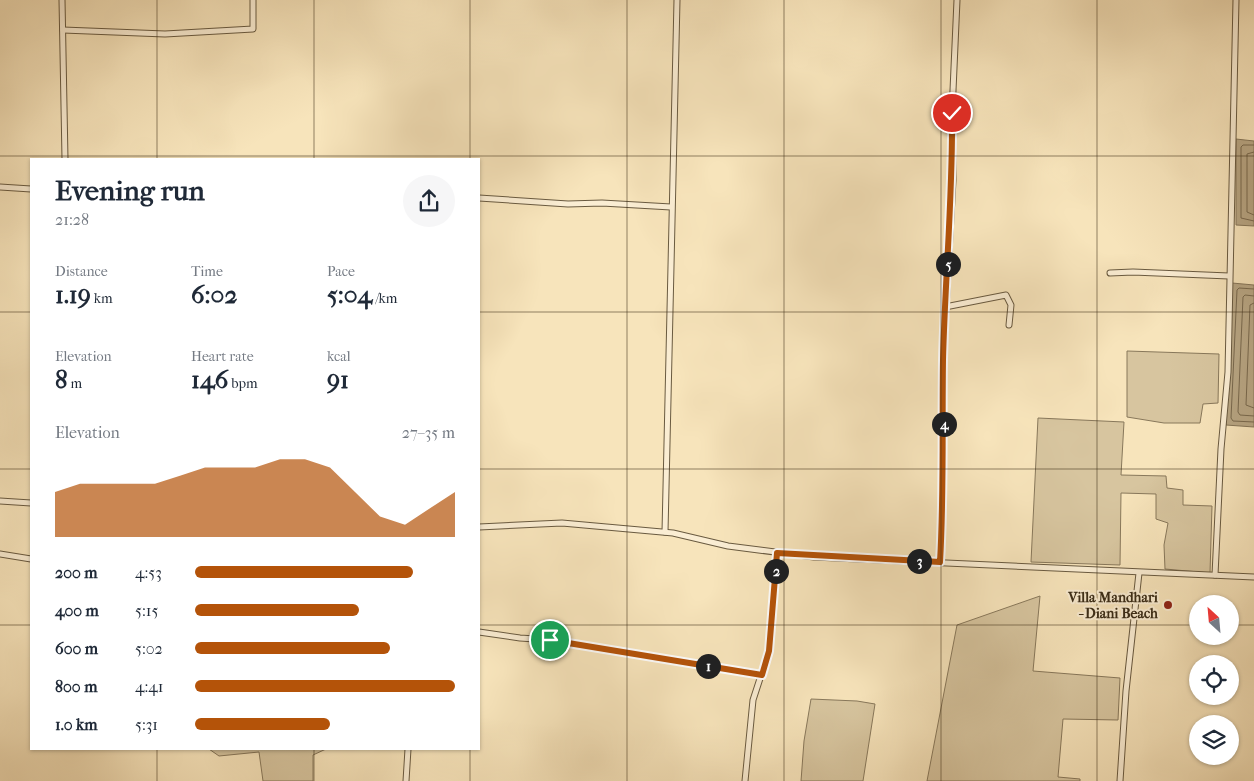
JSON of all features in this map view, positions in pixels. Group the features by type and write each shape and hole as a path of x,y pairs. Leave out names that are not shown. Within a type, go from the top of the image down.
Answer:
{"street":[{"path":"62,0 65,158"},
{"path":"63,30 165,34 253,29 253,0"},
{"path":"664,532 677,0"},
{"path":"940,562 945,308 953,180 952,113 957,0"},
{"path":"1215,575 1221,449 1228,372 1228,276 1236,0"},
{"path":"0,187 30,189"},
{"path":"480,198 568,204 602,203 672,207"},
{"path":"1110,273 1133,272 1228,276"},
{"path":"945,308 1006,294 1012,304 1009,325"},
{"path":"0,501 30,503"},
{"path":"480,527 562,523 664,532 728,546 777,553 1139,573 1254,577"},
{"path":"745,781 753,700 769,651 777,553"},
{"path":"0,554 30,559"},
{"path":"1120,781 1126,691 1139,573"},
{"path":"480,632 550,640 762,675"},
{"path":"406,781 408,750"}],"shaded area":[{"path":"1127,351 1219,354 1218,403 1203,404 1200,423 1164,423 1127,417"},
{"path":"1038,418 1124,422 1121,475 1166,476 1167,488 1183,490 1183,505 1212,506 1210,573 1165,569 1164,545 1168,523 1156,519 1156,494 1121,493 1120,565 1031,562"},
{"path":"1040,596 1033,671 1120,678 1118,720 1063,719 1058,777 1080,779 1080,781 927,781 957,625"},
{"path":"811,699 857,701 875,704 863,781 801,781 804,741"},
{"path":"210,750 324,750 313,755 313,781 263,781 259,752 219,756"}],"water":[{"path":"1236,139 1254,141 1254,226 1236,225"},
{"path":"1232,283 1254,285 1254,427 1226,425"}],"place":[{"name":"Villa Mandhari - Diani Beach","path":"1168,605"}],"route":[{"path":"550,640 762,675 769,651 777,553 814,557 940,562 944,479 943,363 953,180 952,113"}]}
